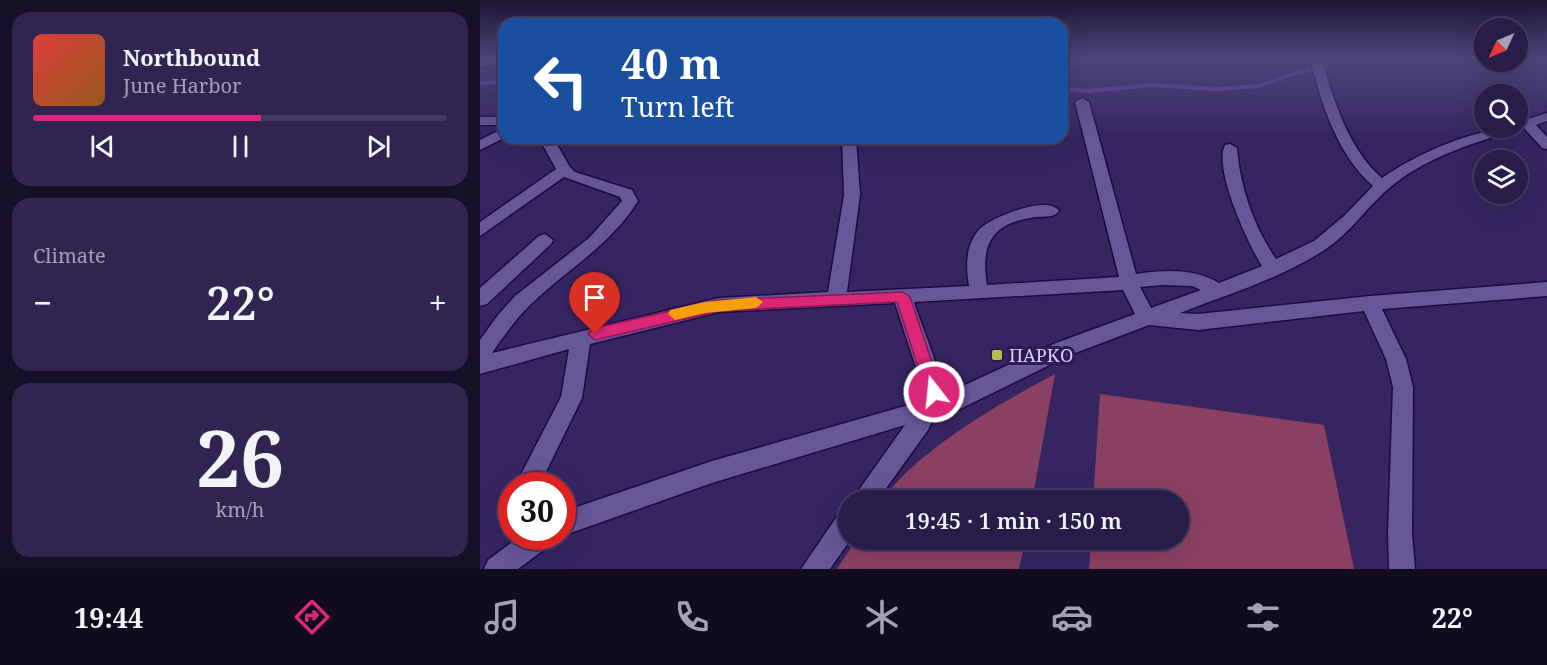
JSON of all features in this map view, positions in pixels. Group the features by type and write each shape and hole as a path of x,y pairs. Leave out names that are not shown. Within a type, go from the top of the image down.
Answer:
{"street":[{"path":"1323,84 1329,105 1365,171 1382,186"},
{"path":"1083,102 1096,165 1129,280 1139,308 1147,317 1198,322 1370,303 1547,290"},
{"path":"1528,123 1547,117"},
{"path":"480,121 498,122"},
{"path":"1528,129 1547,146"},
{"path":"480,146 498,136"},
{"path":"576,519 712,472 966,397 1029,364 1273,269 1330,237 1350,220 1382,186 1434,154 1483,138"},
{"path":"480,356 513,310 591,243 624,212 630,201 626,194 578,178 564,170 549,144"},
{"path":"836,301 852,195 849,144"},
{"path":"1230,148 1234,176 1250,223 1263,254 1273,269"},
{"path":"480,230 564,170"},
{"path":"979,292 975,264 977,247 983,234 996,224 1013,218 1051,211"},
{"path":"480,299 545,240"},
{"path":"480,365 705,307 758,302 836,301 1103,286 1129,280 1201,280 1218,291"},
{"path":"871,490 904,446 928,408 934,387 913,333 903,297"},
{"path":"1370,303 1396,359 1403,387 1404,432 1400,533 1402,569"},
{"path":"534,472 571,398 581,338"},
{"path":"814,569 838,536"},
{"path":"497,569 523,550"}],"shaded area":[{"path":"1055,374 1034,490 891,490 937,446 1010,399"},
{"path":"1100,394 1324,425 1354,569 1089,569 1090,550 1189,550 1189,490 1094,490"},
{"path":"849,550 1023,550 1019,569 837,569"}],"waterway":[{"path":"1068,89 1089,91 1152,85 1217,89 1265,84"}],"slow traffic":[{"path":"675,314 705,307 756,302"}],"place":[{"name":"ΠΑΡΚΟ","path":"997,355"}],"route":[{"path":"595,334 719,305 903,297 913,333 932,380 934,392"}]}
